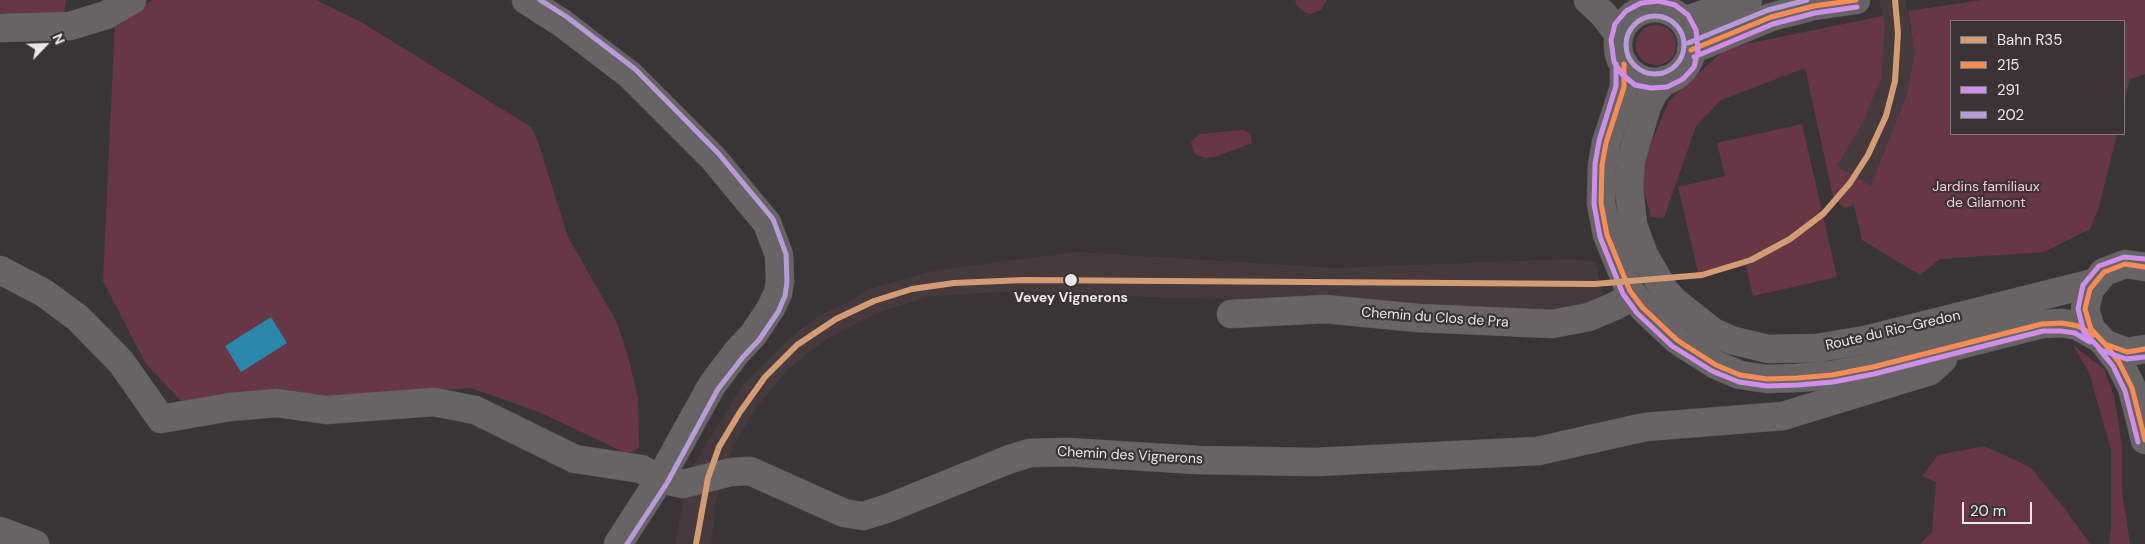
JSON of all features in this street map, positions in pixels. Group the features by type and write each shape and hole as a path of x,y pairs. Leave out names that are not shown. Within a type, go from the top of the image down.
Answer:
{"street":[{"path":"0,28 70,26 106,15 132,0"},
{"path":"526,0 562,24 630,75 713,158 767,223 779,255 780,280 778,293 771,308 753,335 736,352 712,385 660,479 618,544"},
{"path":"1588,0 1620,35"},
{"path":"1683,21 1748,0"},
{"path":"1691,50 1771,17 1814,6 1856,0"},
{"path":"1633,5 1665,9 1683,21 1690,37 1691,50 1683,68 1666,80 1652,81 1639,78 1624,64 1618,47 1620,35 1626,22 1636,13 1633,5"},
{"name":"Route du Rio-Gredon","path":"1624,64 1624,87 1606,143 1602,165 1600,203 1613,253 1633,295 1654,320 1690,350 1716,365 1740,375 1767,379 1832,375 2052,322 2078,326 2112,348 2127,352 2145,349"},
{"name":"Route du Rio-Gredon","path":"1666,80 1654,92 1641,124 1631,160 1629,187 1634,225 1644,255 1664,290 1674,301 1713,332 1739,342 1768,349 1792,350 1843,344 2093,283"},
{"path":"2141,260 2111,268 2093,283 2087,295 2085,309 2088,322 2125,372 2132,388 2145,440"},
{"name":"Chemin des Vignerons","path":"0,270 44,293 78,318 121,362 161,419 230,407 277,403 326,410 434,402 475,410 574,459 641,469 660,479 683,484 731,472 750,471 844,513 863,516 886,510 1030,453 1067,452 1198,460 1316,462 1538,451 1645,427 1783,416 1930,372 1943,359 1946,348"},
{"name":"Chemin du Clos de Pra","path":"1231,314 1325,310 1418,318 1552,324 1589,317 1617,305 1633,295"},
{"path":"1946,348 1951,317"},
{"path":"0,531 35,544"}],"shaded area":[{"path":"1879,0 1905,0 1915,53 1906,97 1872,187 1837,166 1863,122 1885,24"},
{"path":"1074,252 1335,268 1569,259 1595,262 1605,300 1539,314 1324,301 1146,297 1020,291 931,296 879,312 828,338 787,370 756,408 733,446 716,501 711,544 675,544 689,472 743,385 791,337 819,316 853,300 867,290 931,271"}],"green space":[{"path":"0,0 66,0 64,15 27,17 0,13"},
{"path":"153,0 316,0 361,22 531,127 538,142 568,237 617,323 629,360 638,398 639,448 628,454 539,412 471,388 357,397 289,394 185,405 146,364 103,281 115,22"},
{"path":"1296,0 1327,0 1321,10 1309,14 1302,11 1295,2"},
{"name":"Jardins familiaux de Gilamont","path":"1982,0 2145,0 2145,74 2130,79 2125,100 2125,20 1950,20 1950,135 2117,135 2099,207 2090,229 2044,252 1940,259 1920,275 1862,240 1854,205 1844,208 1833,196 1805,68 1721,100 1696,126 1664,218 1651,217 1639,172 1669,101 1726,48 1883,16 1885,24 1881,78 1863,122 1837,166 1871,186 1906,97 1915,53 1908,11"},
{"path":"1656,25 1670,31 1676,45 1670,59 1656,65 1642,59 1636,45 1642,31"},
{"path":"1802,124 1837,277 1753,296 1746,266 1699,276 1678,187 1725,176 1717,143"},
{"path":"1243,130 1250,133 1252,143 1215,157 1205,158 1195,154 1191,142 1200,134"},
{"path":"2073,345 2104,369 2114,396 2122,446 2122,492 2130,544 2109,544 2111,528 2111,450 2089,372"},
{"path":"1984,446 2030,467 2065,509 2090,544 1920,544 1932,532 1936,482 1923,476 1938,455"}],"water":[{"path":"271,317 287,343 241,372 225,346"}],"rail line":[{"name":"R35","path":"696,544 708,478 719,447 740,412 765,377 797,345 836,319 874,301 912,289 954,283 1024,280 1595,284 1702,275 1751,260 1790,239 1823,214 1850,183 1868,155 1886,116 1895,81 1898,33 1895,0"}],"transit line":[{"name":"202","path":"540,0 567,17 635,69 718,153 773,219 786,254 787,282 785,296 778,312 759,340 718,389 667,483 627,544"},
{"name":"202","path":"1688,43 1768,10 1807,0"},
{"name":"215","path":"1691,50 1771,17 1814,6 1856,0"},
{"name":"291","path":"1688,15 1675,5 1659,1 1641,3 1626,11 1615,24 1611,40 1614,62 1622,74 1635,85 1651,88 1667,87 1683,79 1694,67 1698,51 1696,30 1689,17"},
{"name":"291","path":"1694,57 1773,24 1815,13 1857,7"},
{"name":"202","path":"1655,16 1666,18 1679,29 1684,45 1682,56 1671,69 1655,74 1644,72 1631,61 1626,45 1628,34 1639,21 1655,16"},
{"name":"291","path":"1616,64 1616,86 1599,141 1595,164 1594,204 1600,237 1623,294 1637,313 1672,346 1712,371 1739,382 1767,386 1798,385 1833,382 1874,374 2043,331 2075,333 2090,342"},
{"name":"215","path":"1624,64 1624,87 1606,143 1602,165 1601,203 1607,235 1630,291 1643,308 1677,340 1716,365 1740,375 1767,379 1797,378 1832,375 1873,367 2042,324 2062,323 2078,326 2094,335"},
{"name":"291","path":"2145,259 2124,257 2099,266 2083,285 2078,309 2084,332 2101,350 2126,359 2145,357"},
{"name":"215","path":"2145,267 2125,264 2104,272 2090,289 2085,309 2091,329 2105,344 2127,352 2145,349"},
{"name":"215","path":"2105,344 2119,362 2132,388 2145,440"},
{"name":"291","path":"2099,349 2113,366 2125,391 2138,442"}],"place":[{"name":"Vevey Vignerons","path":"1071,280"}]}
